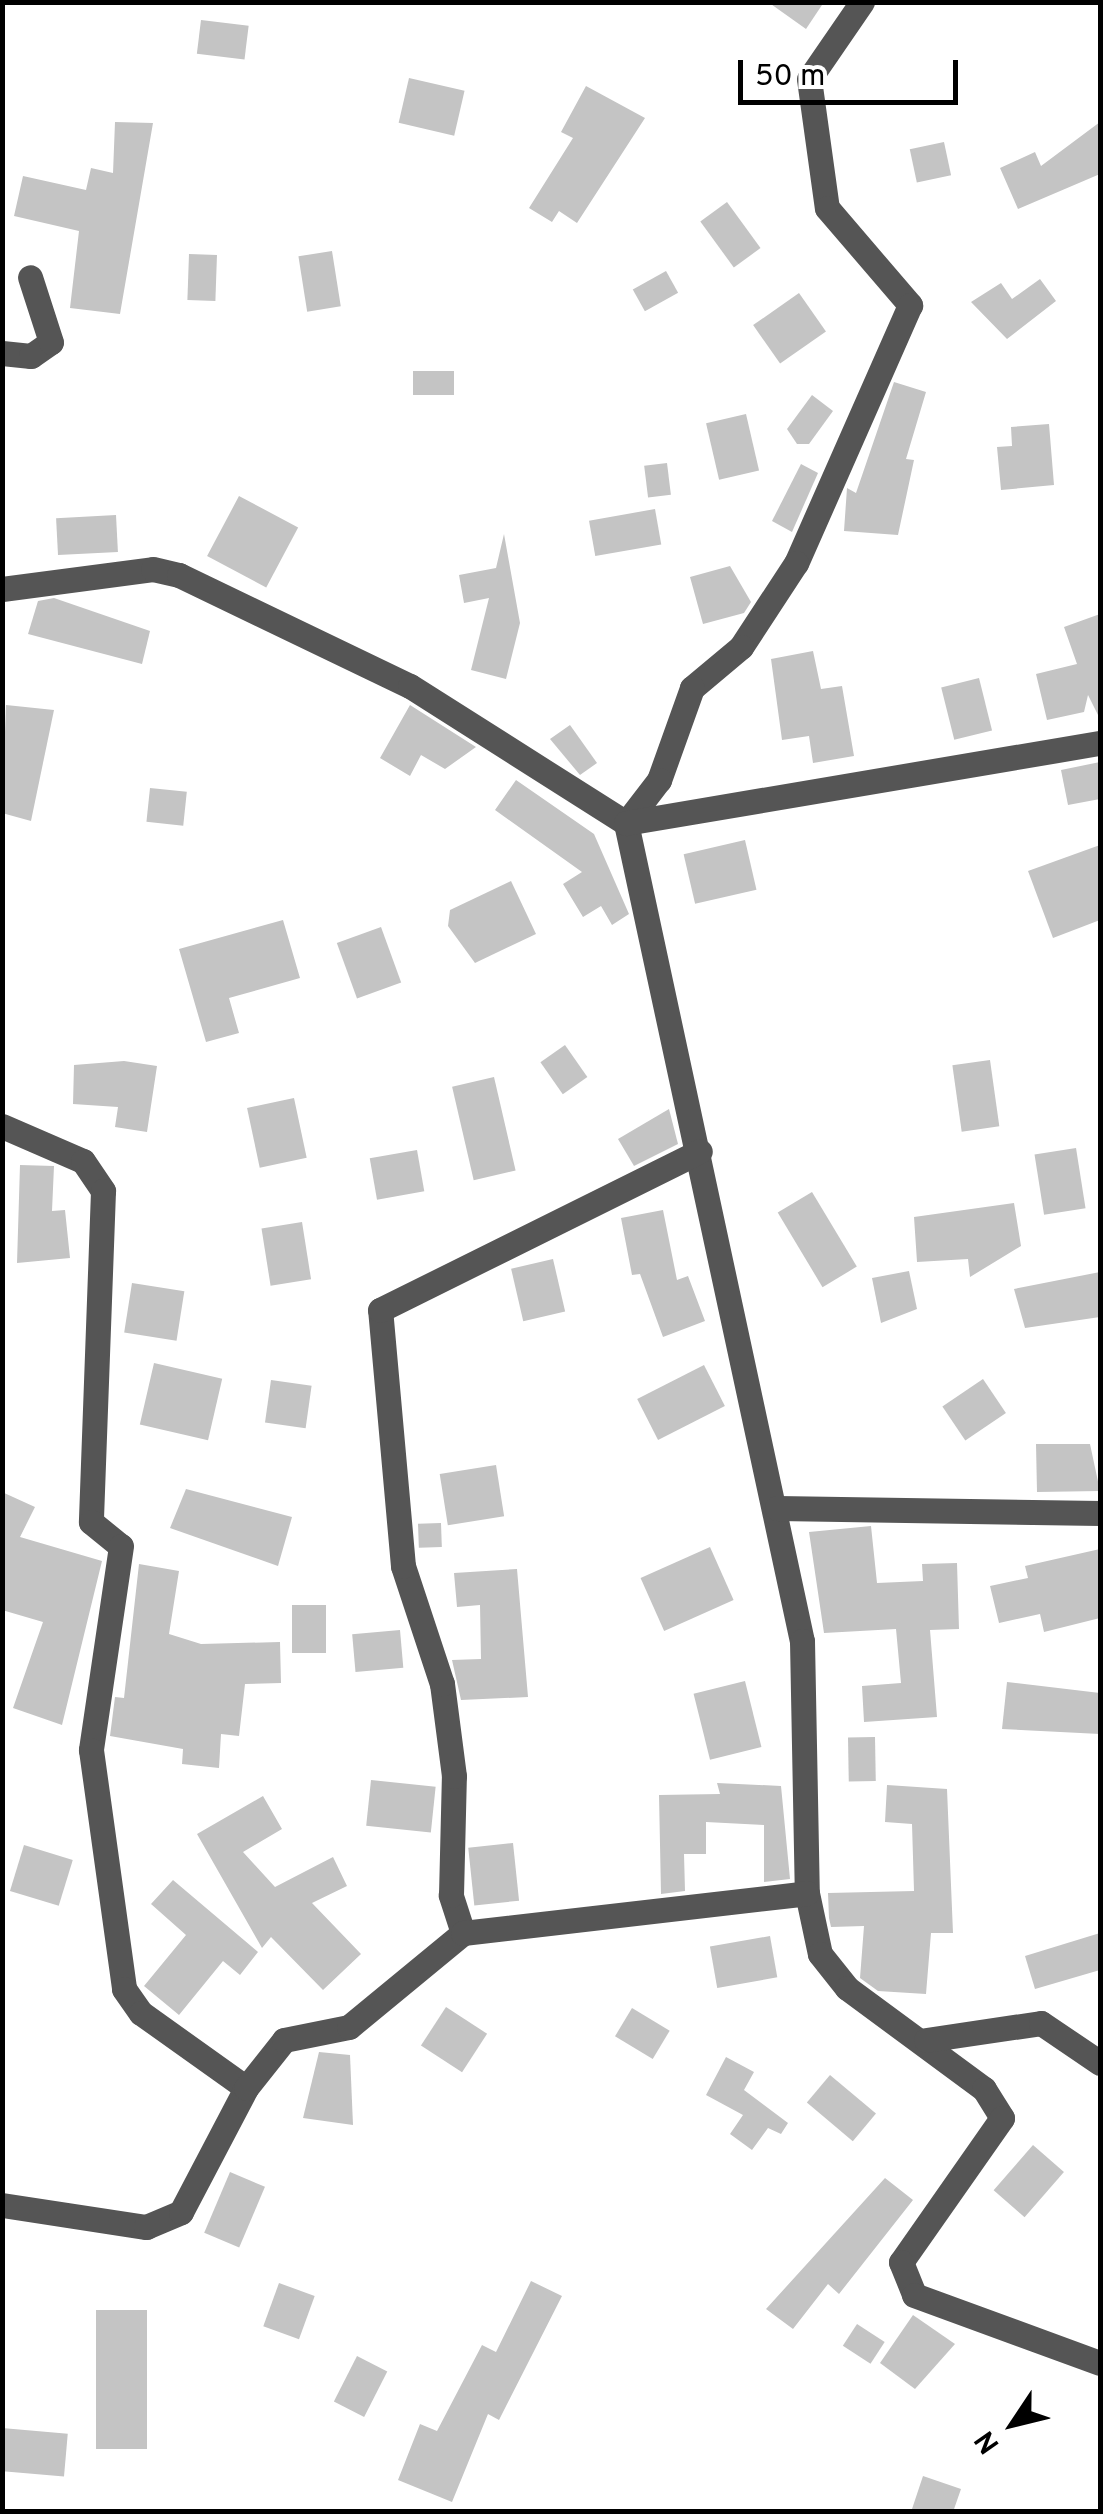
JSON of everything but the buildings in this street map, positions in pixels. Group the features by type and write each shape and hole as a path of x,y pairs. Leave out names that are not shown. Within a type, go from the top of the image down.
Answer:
{"street":[{"path":"626,823 659,780 692,688 741,647 796,563 910,304 826,208 809,80 862,2"},
{"path":"2,353 31,356 51,342 30,278"},
{"path":"2,590 153,569 179,575 410,686 626,823 1100,744"},
{"path":"626,823 777,1508 802,1641 807,1893 820,1954 847,1988 926,2040 984,2089 1002,2118 901,2262 914,2294 1100,2363"},
{"path":"2,1126 83,1160 103,1192 91,1522 121,1546 92,1750 124,1989 141,2013 246,2088"},
{"path":"463,1934 450,1895 454,1776 442,1684 402,1566 380,1310 700,1151"},
{"path":"777,1508 1100,1513"},
{"path":"2,2205 146,2226 181,2212 246,2088 284,2040 348,2027 463,1934 807,1893"},
{"path":"926,2040 1041,2024 1100,2063"}]}
